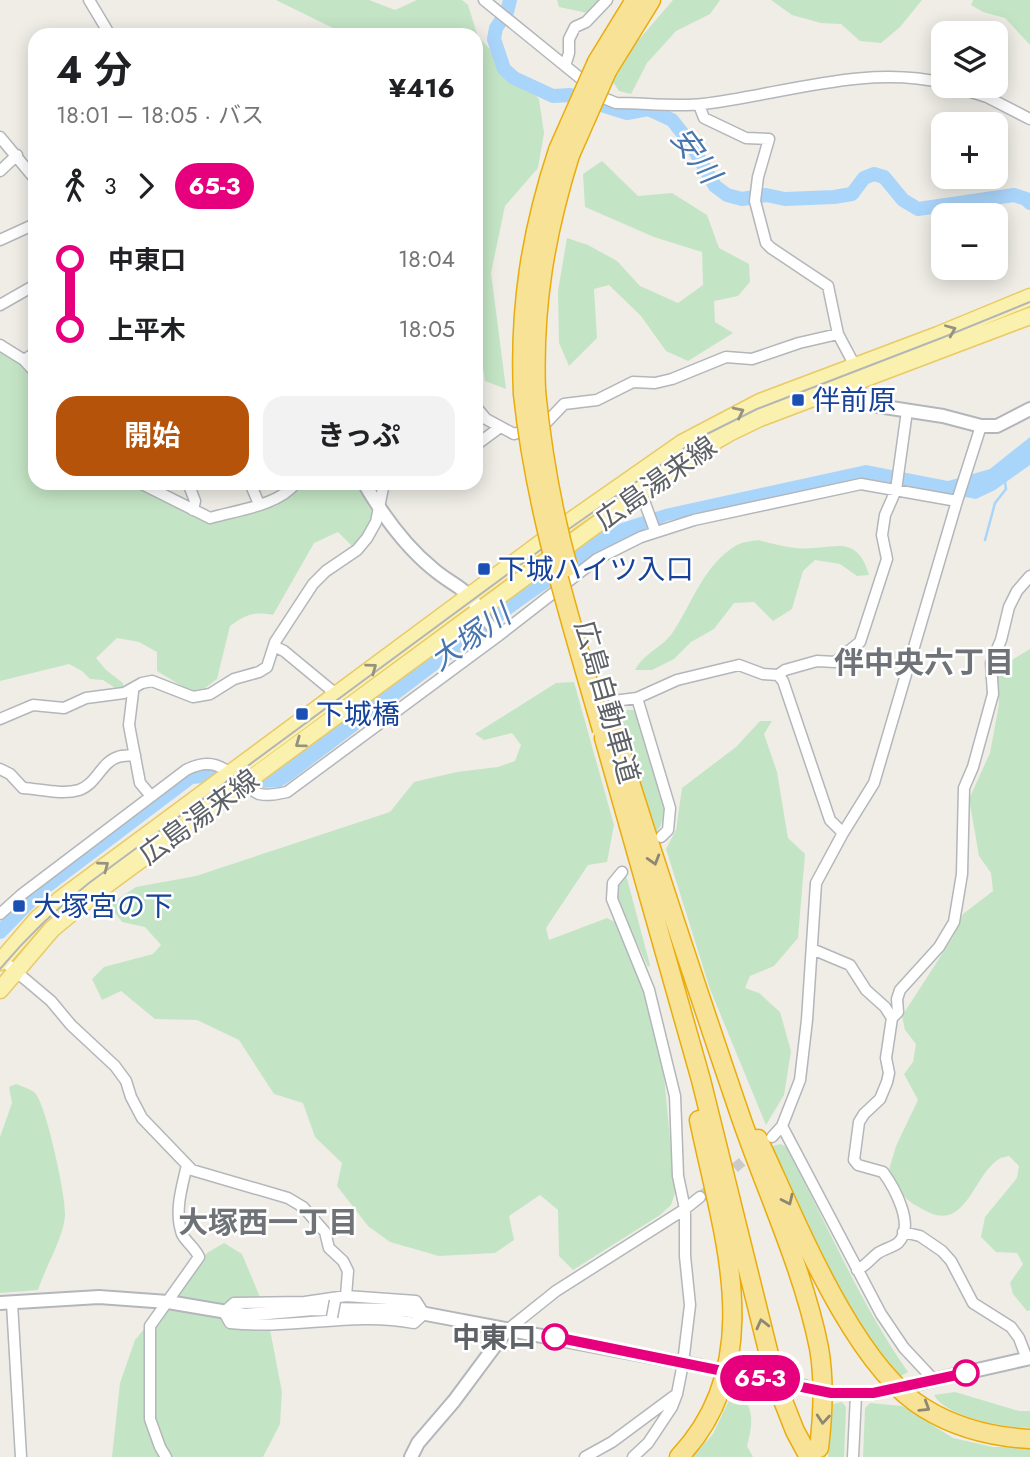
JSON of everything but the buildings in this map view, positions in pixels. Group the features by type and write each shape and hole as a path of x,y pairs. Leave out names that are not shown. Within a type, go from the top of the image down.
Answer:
{"highway":[{"name":"広島自動車道","path":"635,0 544,194 533,239 522,324 530,392 528,445 540,508 607,727 702,1003"},
{"name":"広島自動車道","path":"602,66 651,0"},
{"name":"広島自動車道","path":"607,727 666,958"},
{"path":"666,958 701,1080 776,1383 794,1432 814,1453"},
{"path":"666,958 733,1295 731,1350 723,1388 706,1424 679,1457"},
{"path":"702,1003 809,1310 819,1349 824,1413 814,1453"},
{"path":"702,1003 744,1109 805,1237 840,1307 872,1359 923,1408 957,1425 995,1436 1030,1438"}],"main road":[{"name":"広島湯来線","path":"0,990 52,929 336,694 569,522 729,433 938,335 1030,297"},
{"name":"広島湯来線","path":"855,373 1030,316"},
{"name":"広島湯来線","path":"1,960 29,927 62,898 212,788 264,769 481,613 637,485"}],"street":[{"path":"89,0 106,28"},
{"path":"484,0 606,99 616,103 699,105 814,85 875,78 931,81"},
{"path":"565,66 569,39 575,27 586,22 607,0"},
{"path":"989,98 1030,119"},
{"path":"699,105 704,118 746,138 769,139 755,197 763,235 771,248 828,286 838,334 860,392 867,401 878,406 943,416 981,426 997,426 1030,409"},
{"path":"0,137 28,170"},
{"path":"0,171 17,155"},
{"path":"0,240 28,227"},
{"path":"0,305 28,289"},
{"path":"483,415 514,435 545,424 564,404 597,400 633,382 655,383 726,357 752,359 799,342 838,334"},
{"path":"0,345 28,364"},
{"path":"24,360 28,357"},
{"path":"614,701 637,698 677,680 739,665 763,674 778,675 785,670 817,661 835,662 860,642 887,559 882,535 885,515 896,488 906,411"},
{"path":"772,1137 782,1126 800,1080 807,1020 816,883 874,783 981,426"},
{"path":"483,440 499,428"},
{"path":"0,914 151,796 198,764 211,763 256,793 272,795 287,792 597,559 656,529 861,484 958,499"},
{"path":"637,485 656,529"},
{"path":"154,490 210,517 291,490"},
{"path":"191,490 195,501 193,510"},
{"path":"253,490 258,503"},
{"path":"368,490 378,507 414,551 434,570 471,596 496,634"},
{"path":"0,719 33,705 64,708 86,698 124,693 142,683 152,681 192,697 210,694 234,679 267,667 274,646 313,584 357,550 367,538 376,522 382,490"},
{"path":"892,1018 898,1013 900,990 939,947 954,922 962,874 964,788 973,767 993,694 991,663 1001,640 1009,607 1017,591 1030,576"},
{"path":"274,646 284,651 336,694"},
{"path":"778,675 783,681 830,820 843,833"},
{"path":"132,689 134,692 129,725 140,783 151,796"},
{"path":"637,698 670,808 668,830 661,837"},
{"path":"0,769 10,774 23,788 68,792 89,785 109,762 118,757 135,755"},
{"path":"622,872 613,883 612,899 649,990 675,1096 678,1176 685,1209 685,1256 690,1305 677,1394 648,1443 633,1457"},
{"path":"812,950 850,965 866,990 885,1007 892,1018 886,1058 889,1073 887,1082 880,1099 859,1122 854,1160 864,1168 883,1172 903,1210 903,1232 898,1243 877,1254 870,1264 858,1270"},
{"path":"1,960 51,1001 71,1025 115,1066 126,1081 142,1118 192,1170 288,1198 303,1207 325,1232 329,1248 343,1261 348,1271 332,1320"},
{"path":"782,1126 881,1314 896,1337 934,1380"},
{"path":"166,1457 150,1419 150,1326 199,1257 183,1236 180,1222 179,1203 187,1165"},
{"path":"411,1457 418,1443 454,1401 506,1331 556,1291 700,1197"},
{"path":"903,1232 920,1236 942,1251 951,1261 973,1303 1011,1327 1029,1359 916,1384"},
{"path":"21,1457 6,1303 99,1297 168,1302 245,1315 370,1308 405,1310 700,1366"},
{"path":"224,1312 234,1303 305,1302 339,1298 416,1301 424,1314"},
{"path":"224,1312 230,1323 258,1326 392,1318 414,1323 424,1314"},
{"path":"831,1393 873,1393"},
{"path":"585,1457 630,1430 677,1394"},
{"path":"853,1457 856,1395"}],"green space":[{"path":"276,0 369,0 395,10 417,0 462,0 468,5 475,28 413,28 333,28"},
{"path":"557,0 599,0 587,13 559,7"},
{"path":"673,0 720,0 710,14 676,31 647,63 631,94 619,91 613,82 636,43"},
{"path":"771,0 922,0 900,27 881,43 860,41 841,24 821,23 792,15"},
{"path":"973,0 1030,0 1030,45 1005,18 983,12 971,5"},
{"path":"483,42 539,99 544,133 538,168 505,206 491,273 506,389 485,381"},
{"path":"602,161 638,196 672,193 707,215 719,248 749,264 750,282 738,296 714,301 715,322 733,333 688,361 666,351 641,316 609,285 594,289 597,338 569,366 559,343 558,291 567,238 588,245 617,261 640,286 678,303 703,285 702,252 654,237 585,207 583,174"},
{"path":"0,350 28,370 28,490 145,490 210,521 276,506 298,490 360,490 373,514 362,535 352,546 338,532 314,543 273,615 250,615 230,626 217,679 205,688 190,691 157,671 157,652 139,642 117,638 96,658 123,683 123,687 115,688 103,680 90,679 69,664 0,681"},
{"path":"758,540 796,548 849,548 857,552 864,561 869,575 857,576 840,564 815,560 803,571 792,609 773,621 754,602 734,603 714,629 691,642 674,659 652,670 635,670 643,659 673,632 700,584 716,562 737,545"},
{"path":"1030,649 1030,1310 1027,1311 1013,1294 1010,1283 1023,1264 1017,1253 996,1252 981,1237 985,1217 1017,1178 1019,1166 1009,1156 999,1159 990,1166 961,1208 952,1214 941,1216 928,1212 907,1199 889,1170 896,1146 918,1100 904,1074 913,1062 916,1044 905,1030 902,1016 953,937 963,914 993,891 991,873 979,856 969,799 990,753 999,704 997,679 1005,664"},
{"path":"574,682 614,825 607,862 588,865 546,928 549,940 607,918 617,923 645,989 664,1075 675,1193 671,1205 660,1215 573,1270 559,1256 558,1210 540,1195 509,1216 514,1240 495,1253 439,1256 390,1242 368,1226 337,1186 342,1163 315,1137 303,1103 274,1094 239,1040 197,1020 155,1019 121,991 102,1000 92,979 104,967 153,954 161,945 145,927 122,922 109,905 136,887 196,876 390,812 414,782 457,772 498,767 515,761 521,745 512,733 484,740 475,734 556,683"},
{"path":"618,710 635,710 639,716 666,807 655,835"},
{"path":"760,721 772,721 764,734 777,772 788,838 805,854 798,938 774,966 750,976 745,988 759,993 780,1012 791,1051 784,1095 766,1125 710,989 666,849 676,830 682,788 736,747"},
{"path":"626,875 650,965 648,967 618,901 618,885"},
{"path":"16,1084 35,1093 44,1114 62,1189 65,1214 58,1241 38,1290 0,1293 0,1137 12,1103 9,1087"},
{"path":"781,1144 786,1147 874,1318 908,1372 901,1376 861,1324 828,1266 772,1146"},
{"path":"224,1243 242,1254 267,1314 282,1392 280,1424 263,1457 112,1457 120,1383 135,1340 207,1253"},
{"path":"955,1392 1019,1411 1030,1411 1030,1428 1007,1426 963,1415 940,1403 934,1395"},
{"path":"742,1396 751,1414 747,1446 753,1457 692,1457 713,1434 730,1398"},
{"path":"842,1402 846,1407 844,1457 828,1457 833,1404"},
{"path":"870,1403 902,1406 953,1438 993,1447 1030,1447 1030,1457 863,1457 865,1408"}],"water":[{"path":"1030,437 1030,465 995,490 976,499 875,480 855,481 667,521 600,552 522,606 293,779 281,787 262,788 274,769 606,528 665,509 866,465 948,481 990,469"}],"waterway":[{"name":"安川","path":"510,0 507,12 496,28 494,39 504,69 514,78 553,96 570,95 627,113 648,109 672,120 691,144 715,186 727,195 742,199 766,195 785,199 834,197 852,194 864,178 874,174 884,177 903,200 918,209 1014,195 1030,203"},
{"path":"985,540 995,503 1006,489 1005,482"},
{"name":"大塚川","path":"0,932 39,892 191,777 264,780 284,774"}],"tunnel":[{"path":"700,1197 755,1151"},
{"path":"700,1366 793,1384"},
{"path":"873,1393 904,1387"}],"tram line":[{"path":"0,969 42,924 89,883 569,529 699,438 757,409 1030,302"}],"bus line":[{"name":"65-3","path":"555,1337 831,1393 873,1393 966,1373"}],"place":[{"name":"伴前原","path":"798,400"},
{"name":"下城ハイツ入口","path":"484,569"},
{"name":"下城橋","path":"302,714"},
{"name":"大塚宮の下","path":"19,906"},
{"name":"中東口","path":"555,1337"}],"district":[{"name":"伴中央六丁目","path":"924,662"},
{"name":"大塚西一丁目","path":"268,1222"}]}
